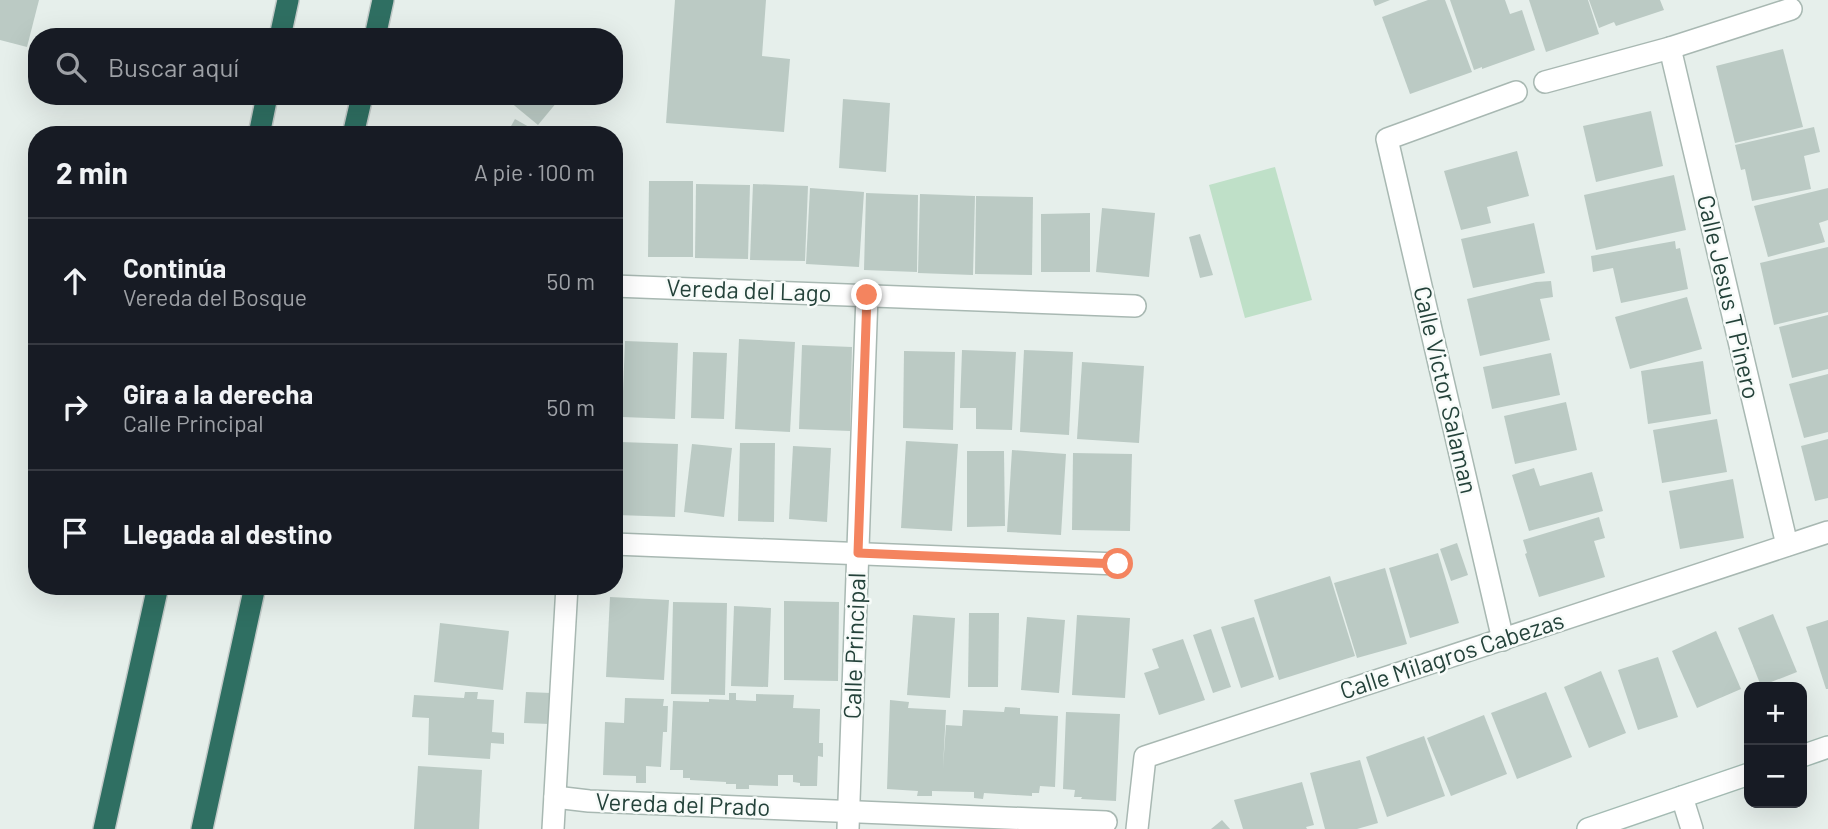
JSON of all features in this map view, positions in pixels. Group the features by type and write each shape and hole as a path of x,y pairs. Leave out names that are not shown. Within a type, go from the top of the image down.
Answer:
{"highway":[{"path":"282,28 288,0"},
{"path":"377,28 383,0"},
{"path":"261,126 265,105"},
{"path":"355,126 360,105"},
{"path":"103,829 156,595"},
{"path":"202,829 253,595"}],"street":[{"path":"1545,82 1670,48 1791,9"},
{"name":"Calle Jesus T Pinero","path":"1670,48 1787,545"},
{"name":"Calle Victor Salaman","path":"1503,640 1387,139 1516,92"},
{"name":"Vereda del Lago","path":"623,286 1135,306"},
{"name":"Calle Principal","path":"848,820 867,295"},
{"name":"Calle Milagros Cabezas","path":"1137,829 1145,757 1828,532"},
{"path":"623,544 1118,564"},
{"path":"553,829 566,595"},
{"path":"1807,754 1828,747"},
{"path":"1588,829 1744,776"},
{"name":"Vereda del Prado","path":"555,797 848,820 1106,822"},
{"path":"1682,797 1692,829"}],"green space":[{"path":"1275,167 1312,300 1245,318 1209,185"}],"building":[{"path":"0,0 39,0 32,28 28,28 27,47 0,40"},
{"path":"675,0 766,0 762,56 790,59 784,132 666,123"},
{"path":"1373,0 1390,0 1375,6"},
{"path":"1428,0 1445,0 1472,72 1410,94 1382,17"},
{"path":"1450,0 1505,0 1510,14 1522,10 1535,50 1474,70"},
{"path":"1529,0 1588,0 1599,34 1546,52"},
{"path":"1589,0 1660,0 1664,10 1616,26 1614,22 1599,28"},
{"path":"1783,49 1803,127 1735,143 1716,66"},
{"path":"843,99 890,103 886,172 839,168"},
{"path":"514,105 555,105 538,125"},
{"path":"1651,111 1663,166 1596,182 1583,126"},
{"path":"515,119 527,126 511,126"},
{"path":"1814,127 1820,152 1804,156 1811,189 1752,201 1745,169 1741,170 1735,145"},
{"path":"1517,151 1529,196 1487,207 1491,223 1461,230 1444,171"},
{"path":"1674,175 1686,230 1596,250 1584,195"},
{"path":"649,181 693,181 693,257 648,257"},
{"path":"696,184 750,185 748,259 695,258"},
{"path":"753,184 808,186 805,261 750,260"},
{"path":"810,188 864,192 859,267 806,264"},
{"path":"1828,188 1828,220 1819,223 1825,242 1768,257 1754,206"},
{"path":"866,193 918,195 917,272 864,270"},
{"path":"920,194 975,196 973,275 918,273"},
{"path":"976,196 1033,197 1032,275 975,274"},
{"path":"1102,208 1155,213 1149,277 1096,272"},
{"path":"1090,213 1090,272 1041,272 1041,214"},
{"path":"1534,223 1545,273 1473,288 1461,239"},
{"path":"1200,234 1213,275 1200,278 1189,237"},
{"path":"1675,241 1676,249 1680,248 1688,289 1621,303 1613,268 1593,272 1591,256"},
{"path":"1828,247 1828,312 1774,325 1760,263"},
{"path":"1551,281 1553,297 1540,299 1550,340 1480,356 1467,299 1536,282"},
{"path":"1687,297 1702,349 1630,369 1615,317"},
{"path":"1828,315 1828,369 1792,378 1779,327"},
{"path":"739,339 795,342 790,432 735,429"},
{"path":"625,341 678,343 675,419 623,417"},
{"path":"802,345 852,347 850,431 799,429"},
{"path":"962,350 1016,352 1012,430 976,429 976,408 960,408"},
{"path":"1024,350 1073,352 1069,435 1020,432"},
{"path":"904,351 955,352 953,430 903,428"},
{"path":"693,352 727,353 724,419 691,418"},
{"path":"1551,353 1560,395 1492,409 1483,367"},
{"path":"1703,361 1711,414 1648,424 1641,371"},
{"path":"1082,362 1144,366 1139,443 1077,439"},
{"path":"1828,374 1828,432 1804,438 1789,384"},
{"path":"1566,402 1577,450 1515,464 1504,416"},
{"path":"1717,419 1727,472 1662,483 1653,430"},
{"path":"1828,439 1828,498 1815,501 1801,446"},
{"path":"906,441 958,444 952,531 901,528"},
{"path":"623,442 678,444 675,517 623,515"},
{"path":"740,443 775,443 774,522 738,521"},
{"path":"692,444 732,448 724,517 684,512"},
{"path":"793,446 831,448 827,522 789,519"},
{"path":"1012,450 1066,454 1061,535 1007,532"},
{"path":"967,451 1004,451 1005,526 967,527"},
{"path":"1073,453 1132,454 1130,531 1072,530"},
{"path":"1534,468 1540,486 1592,472 1603,511 1529,531 1512,475"},
{"path":"1733,479 1744,538 1680,549 1669,491"},
{"path":"1599,517 1605,538 1594,541 1605,577 1539,597 1523,540"},
{"path":"1457,543 1468,575 1451,581 1440,549"},
{"path":"1438,553 1459,623 1410,638 1389,568"},
{"path":"1385,568 1407,644 1357,658 1334,583"},
{"path":"1330,576 1355,656 1279,680 1254,600"},
{"path":"610,597 669,600 664,680 606,677"},
{"path":"784,601 839,602 838,681 784,680"},
{"path":"673,602 727,603 725,695 671,694"},
{"path":"734,606 771,608 768,687 731,686"},
{"path":"969,613 999,613 998,687 968,687"},
{"path":"1773,614 1797,672 1771,682 1759,682 1738,628"},
{"path":"913,615 955,618 950,698 907,695"},
{"path":"1077,615 1130,618 1125,698 1072,695"},
{"path":"1027,617 1065,620 1059,693 1021,690"},
{"path":"1254,617 1274,677 1241,688 1221,627"},
{"path":"1828,620 1828,689 1826,689 1806,627"},
{"path":"440,623 509,631 503,690 434,682"},
{"path":"1211,629 1231,687 1213,693 1193,635"},
{"path":"1716,631 1741,689 1697,708 1672,651"},
{"path":"1183,639 1205,700 1159,715 1144,673 1159,668 1152,649"},
{"path":"1658,657 1678,717 1638,730 1618,670"},
{"path":"1601,671 1626,733 1589,748 1564,687"},
{"path":"465,692 478,692 477,699 494,700 492,732 504,733 504,744 491,743 490,759 428,755 429,718 412,717 414,695 464,698"},
{"path":"526,692 551,693 549,724 524,723"},
{"path":"1546,692 1572,757 1517,779 1491,713"},
{"path":"729,693 736,693 736,700 756,701 756,694 794,695 793,708 820,709 819,743 823,743 823,757 818,756 817,786 800,786 800,783 793,782 793,775 778,775 778,786 749,785 749,789 736,789 736,784 690,780 683,778 683,770 670,770 673,701 729,700"},
{"path":"625,698 664,699 663,706 668,706 661,767 646,766 646,783 636,783 636,776 603,775 605,722 624,723"},
{"path":"890,700 909,702 908,708 946,710 943,768 946,725 962,726 963,710 1004,712 1005,707 1020,708 1020,714 1058,716 1055,787 1040,786 1039,793 1032,793 1032,796 984,793 983,799 974,798 974,792 932,791 932,796 917,796 918,791 887,789"},
{"path":"1066,712 1120,714 1116,801 1081,799 1082,797 1074,797 1075,790 1063,789"},
{"path":"1484,715 1507,774 1451,796 1427,738"},
{"path":"1424,736 1445,796 1387,817 1366,757"},
{"path":"1360,760 1378,823 1357,829 1325,829 1310,773"},
{"path":"418,766 482,770 479,829 414,829"},
{"path":"1302,782 1314,825 1306,827 1307,829 1243,829 1234,800"},
{"path":"1222,820 1230,829 1211,829"}],"route":[{"path":"867,295 858,553 1118,564"}]}
